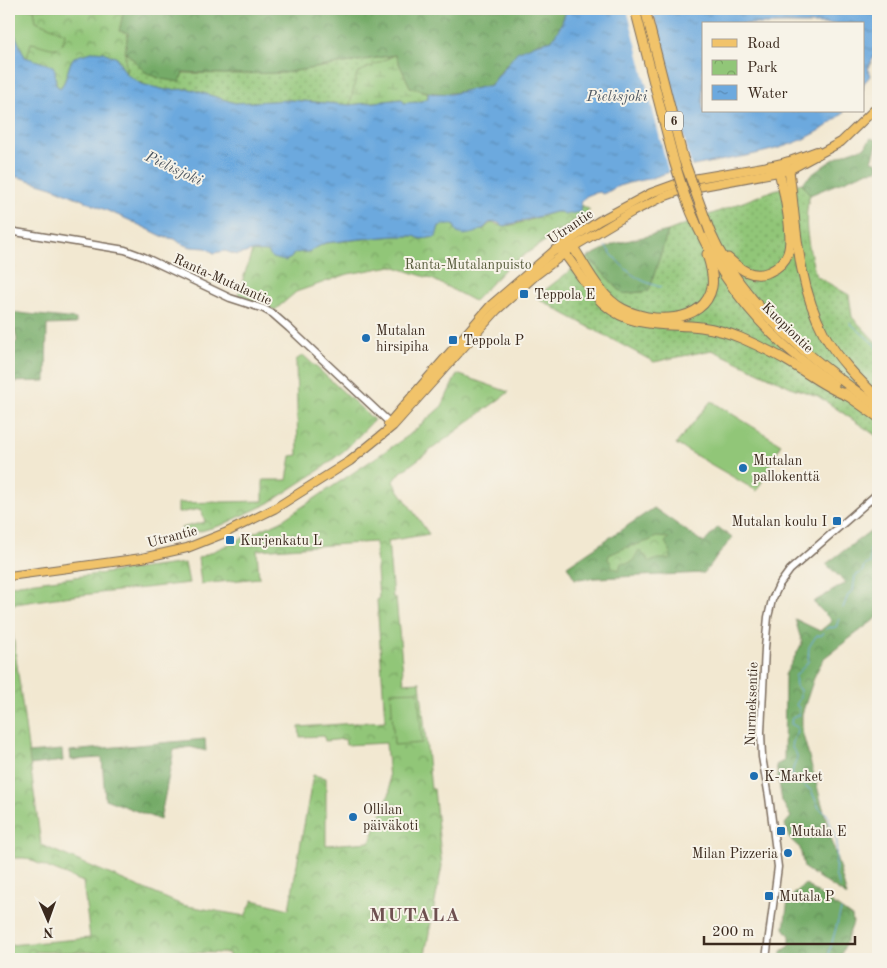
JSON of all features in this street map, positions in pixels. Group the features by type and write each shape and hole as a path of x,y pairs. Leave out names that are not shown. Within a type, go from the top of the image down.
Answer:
{"highway":[{"name":"6","path":"635,9 674,161 692,217 705,236"},
{"name":"6","path":"645,9 705,236"},
{"path":"769,166 784,168"},
{"path":"721,255 749,273 766,273 779,267 784,262 790,246 790,232 782,187 784,168"},
{"path":"784,168 808,296 815,315 837,354 853,374 878,398"},
{"path":"568,247 615,303 623,309 640,315 667,318 695,311 703,305 708,297 713,279 705,236"},
{"name":"Kuopiontie","path":"705,236 747,292 776,325 821,364 878,407"},
{"name":"Kuopiontie","path":"705,236 739,296 767,329 796,356 878,417"},
{"path":"555,250 568,247"},
{"path":"568,247 600,301 621,316 647,324 694,326 722,331 788,361 833,390 848,396"}],"main road":[{"name":"Utrantie","path":"568,247 632,212 682,190 784,168 840,142 878,106"},
{"name":"Utrantie","path":"9,576 142,558 187,548 225,533 274,509 373,444 393,426 497,310 568,247 631,203 669,186 696,178 769,166"},
{"name":"Utrantie","path":"327,475 390,423 491,305 555,250"}],"street":[{"name":"Ranta-Mutalantie","path":"9,231 125,250 144,257 230,298 273,314 390,423"},
{"name":"Nurmeksentie","path":"766,959 778,867 770,796 762,762 761,732 765,648 768,617 772,600 779,585 790,570 878,493"}],"green space":[{"path":"13,9 88,9 102,12 107,9 124,9 119,31 128,33 125,51 126,74 117,58 103,52 74,57 65,81 60,88 56,85 55,70 25,57 9,21"},
{"path":"13,9 34,9 36,21 65,33 61,45 53,48 31,43 27,58 25,57 9,21"},
{"path":"123,9 142,9 154,12 325,11 325,9 567,9 560,27 552,40 536,44 505,66 491,85 460,92 432,93 410,87 395,55 283,73 224,74 183,72 180,82 161,79 145,72 125,51 128,33 119,31"},
{"path":"125,51 145,72 224,74 283,73 395,55 350,105 290,100 235,103 190,89 166,90 148,86 133,80 126,74"},
{"path":"395,55 410,87 428,93 428,98 419,102 404,103 401,99 350,105 357,73"},
{"path":"871,138 878,141 872,161 878,163 878,170 868,171 810,195 802,183 831,161 847,153 864,148"},
{"path":"802,183 810,195 807,225 809,246 816,276 849,295 852,317 878,344 878,437 818,396 793,388 712,350 654,362 536,297 588,257 623,294 648,291 668,231 774,190"},
{"name":"Ranta-Mutalanpuisto","path":"580,204 590,210 507,267 474,301 432,279 392,266 348,274 296,292 275,310 238,295 252,251 308,252 325,243 395,236 414,236 421,239 435,237 439,226 448,224 484,229 492,223 509,226 555,212 561,212 564,215"},
{"path":"668,231 649,291 623,294 588,257 614,244"},
{"path":"9,312 76,319 76,324 47,325 46,381 9,382 9,349 17,341 15,330 9,329"},
{"path":"303,355 374,420 346,449 321,469 269,503 222,525 183,536 181,528 205,522 201,509 178,513 178,503 263,501 263,480 287,480 291,456 298,455 296,360"},
{"path":"457,374 509,392 401,472 393,482 429,534 388,541 393,598 396,598 404,683 420,682 431,789 434,789 442,866 424,959 229,959 229,953 35,952 34,959 9,959 9,945 90,938 83,882 25,858 9,858 9,605 41,845 182,905 245,916 253,900 289,909 313,775 326,778 326,845 370,842 390,792 386,743 346,745 345,739 325,741 324,736 300,737 299,727 385,721 375,542 257,550 259,578 201,584 198,558 281,521 408,436 442,406"},
{"name":"Mutalan pallokenttä","path":"711,401 781,444 757,491 676,444"},
{"path":"654,508 704,543 718,527 732,538 704,573 575,579 567,566"},
{"path":"878,525 878,617 824,658 815,675 802,714 802,731 847,896 804,868 800,848 789,838 785,824 791,817 782,801 776,765 784,761 785,675 802,643 795,619 820,631 832,621 813,602 846,583 826,564"},
{"path":"656,537 669,538 665,542 670,551 670,559 658,559 650,562 639,550 631,562 621,563 619,570 612,567 611,562 608,560 609,555"},
{"path":"185,563 189,583 55,598 9,605 9,587 19,584"},
{"path":"418,691 422,743 394,745 391,692"},
{"path":"205,739 206,751 190,747 174,750 160,820 105,799 102,758 71,760 70,751"},
{"path":"62,750 63,761 30,765 28,753"},
{"path":"805,884 852,917 853,923 841,959 781,959 782,951 790,946 790,936 784,928 788,900"}],"water":[{"name":"Pielisjoki","path":"567,9 878,9 878,49 868,68 870,76 864,83 864,22 702,22 702,112 844,112 806,138 785,146 693,166 625,184 602,194 600,192 591,194 583,199 580,212 564,215 561,212 555,212 504,226 496,222 489,223 475,233 464,235 457,233 454,225 448,224 439,226 436,237 421,239 414,236 395,236 325,243 308,252 294,253 291,258 285,261 272,258 268,252 252,251 237,255 225,251 214,253 206,248 191,247 175,239 164,237 52,187 18,177 9,177 9,21 25,57 53,66 56,85 60,88 65,81 74,57 95,51 117,58 126,74 141,84 166,90 190,89 235,103 290,100 350,105 402,99 404,103 419,102 428,98 428,93 450,94 491,85 517,52 552,40 560,27"}],"pier":[{"path":"627,9 639,9 681,172 669,174"},
{"path":"641,9 652,9 692,169 682,171"}],"waterway":[{"path":"580,212 583,216"},
{"path":"605,246 629,272 643,281 661,287"},
{"path":"850,323 874,344 878,351"},
{"path":"843,608 848,595 853,591 855,576 862,572 864,566 870,563 870,549 878,546"},
{"path":"839,619 836,627 827,628 822,635 816,636 809,647 808,662 795,676 796,686 800,690 800,698 796,705 799,708 799,715 792,717 791,724 797,727 792,748 797,758 791,778 811,790 819,808 827,814 837,842 835,875 840,887"},
{"path":"831,959 829,953 841,910"}],"place":[{"name":"Teppola E","path":"524,294"},
{"name":"Mutalan hirsipiha","path":"366,338"},
{"name":"Teppola P","path":"453,340"},
{"name":"Mutalan pallokenttä","path":"743,468"},
{"name":"Mutalan koulu I","path":"837,521"},
{"name":"Kurjenkatu L","path":"230,540"},
{"name":"K-Market","path":"754,776"},
{"name":"Ollilan päiväkoti","path":"353,817"},
{"name":"Mutala E","path":"781,831"},
{"name":"Milan Pizzeria","path":"788,853"},
{"name":"Mutala P","path":"769,896"}],"district":[{"name":"MUTALA","path":"415,914"}]}
